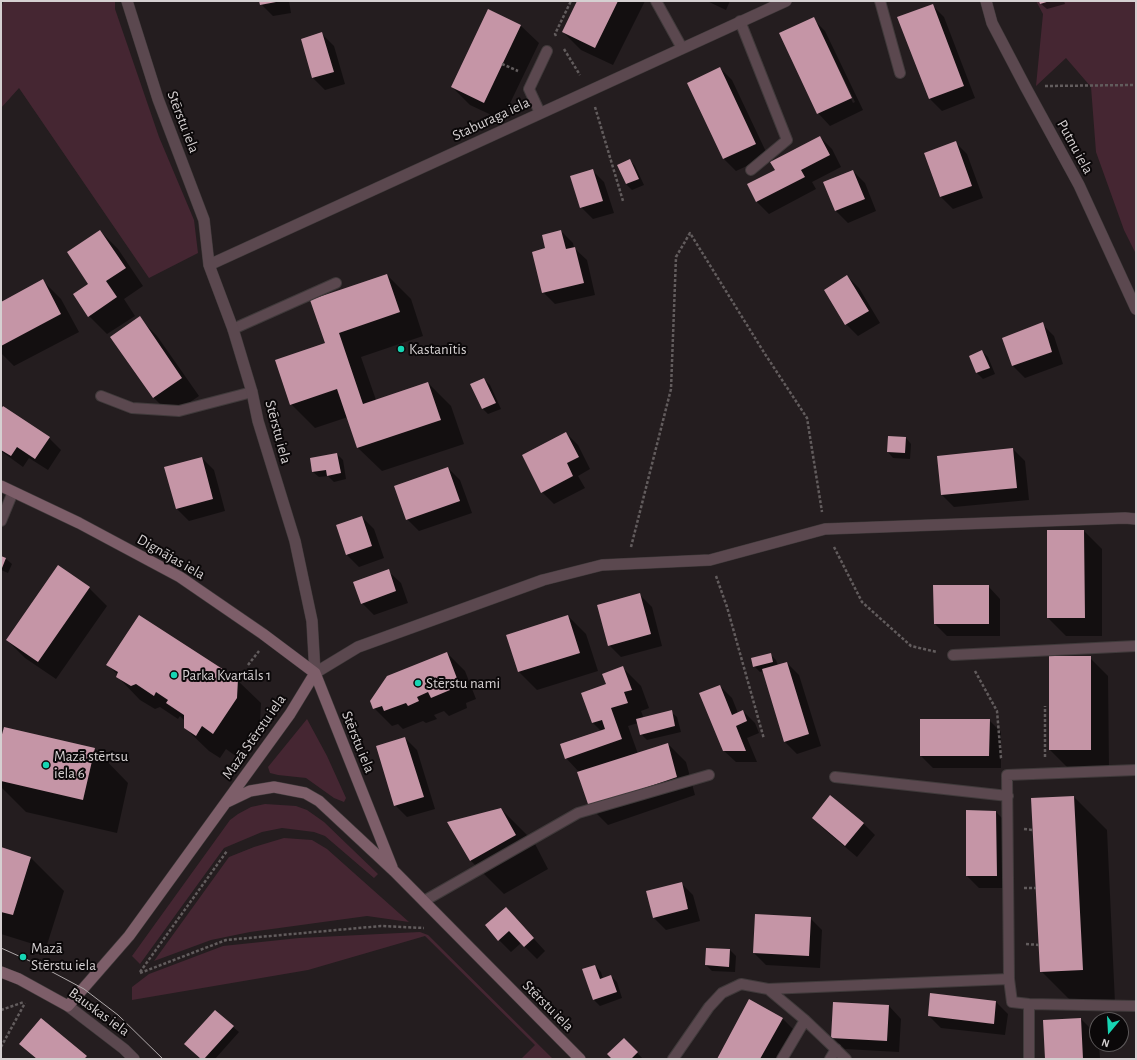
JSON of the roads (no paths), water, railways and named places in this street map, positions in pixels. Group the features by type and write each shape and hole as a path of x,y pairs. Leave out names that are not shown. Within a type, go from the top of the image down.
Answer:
{"main road":[{"name":"Dignājas iela","path":"1,486 78,523 180,577 263,634 315,673"},
{"name":"Mazā Stērstu iela","path":"68,1006 129,936 290,714 315,673"},
{"name":"Stērstu iela","path":"315,673 394,871"},
{"name":"Stērstu iela","path":"226,802 250,791 274,786 305,793 319,801 394,871 580,1059"},
{"name":"Bauskas iela","path":"1,972 19,979 68,1006"}],"street":[{"name":"Stērstu iela","path":"127,1 158,99 204,220 209,264 233,328 252,392 258,421 295,540 312,621 315,673"},
{"name":"Staburaga iela","path":"209,264 786,1"},
{"name":"Putnu iela","path":"986,1 992,23 1079,185 1136,309"},
{"path":"315,673 358,647 543,580 602,565 710,560 825,529 1125,518 1136,519"},
{"name":"Bauskas iela","path":"68,1006 124,1049 134,1059"}],"lane":[{"path":"656,1 682,48"},
{"path":"880,1 900,73"},
{"path":"740,21 787,140 751,170"},
{"path":"540,113 530,88 547,51"},
{"path":"233,328 336,283"},
{"path":"101,396 132,408 179,411 252,392"},
{"path":"1,521 13,492"},
{"path":"953,655 1136,646"},
{"path":"1136,770 1007,775 1009,979 1012,1002 1029,1004 1136,1006"},
{"path":"424,901 578,814 709,775"},
{"path":"835,777 1008,796"},
{"path":"673,1059 709,1007 722,993 742,984 768,990 1009,979"},
{"path":"768,990 806,1020 846,1059"},
{"path":"1029,1004 1029,1059"},
{"path":"782,1059 806,1020"},
{"path":"830,1059 836,1049"}],"tram line":[{"path":"1,948 41,966 84,989 118,1015 163,1059"}],"place":[{"name":"Kastanītis","path":"401,349"},
{"name":"Parka Kvartāls 1","path":"174,675"},
{"name":"Stērstu nami","path":"418,683"},
{"name":"Mazā stērtsu iela 6","path":"46,765"},
{"name":"Mazā Stērstu iela","path":"23,957"}]}
